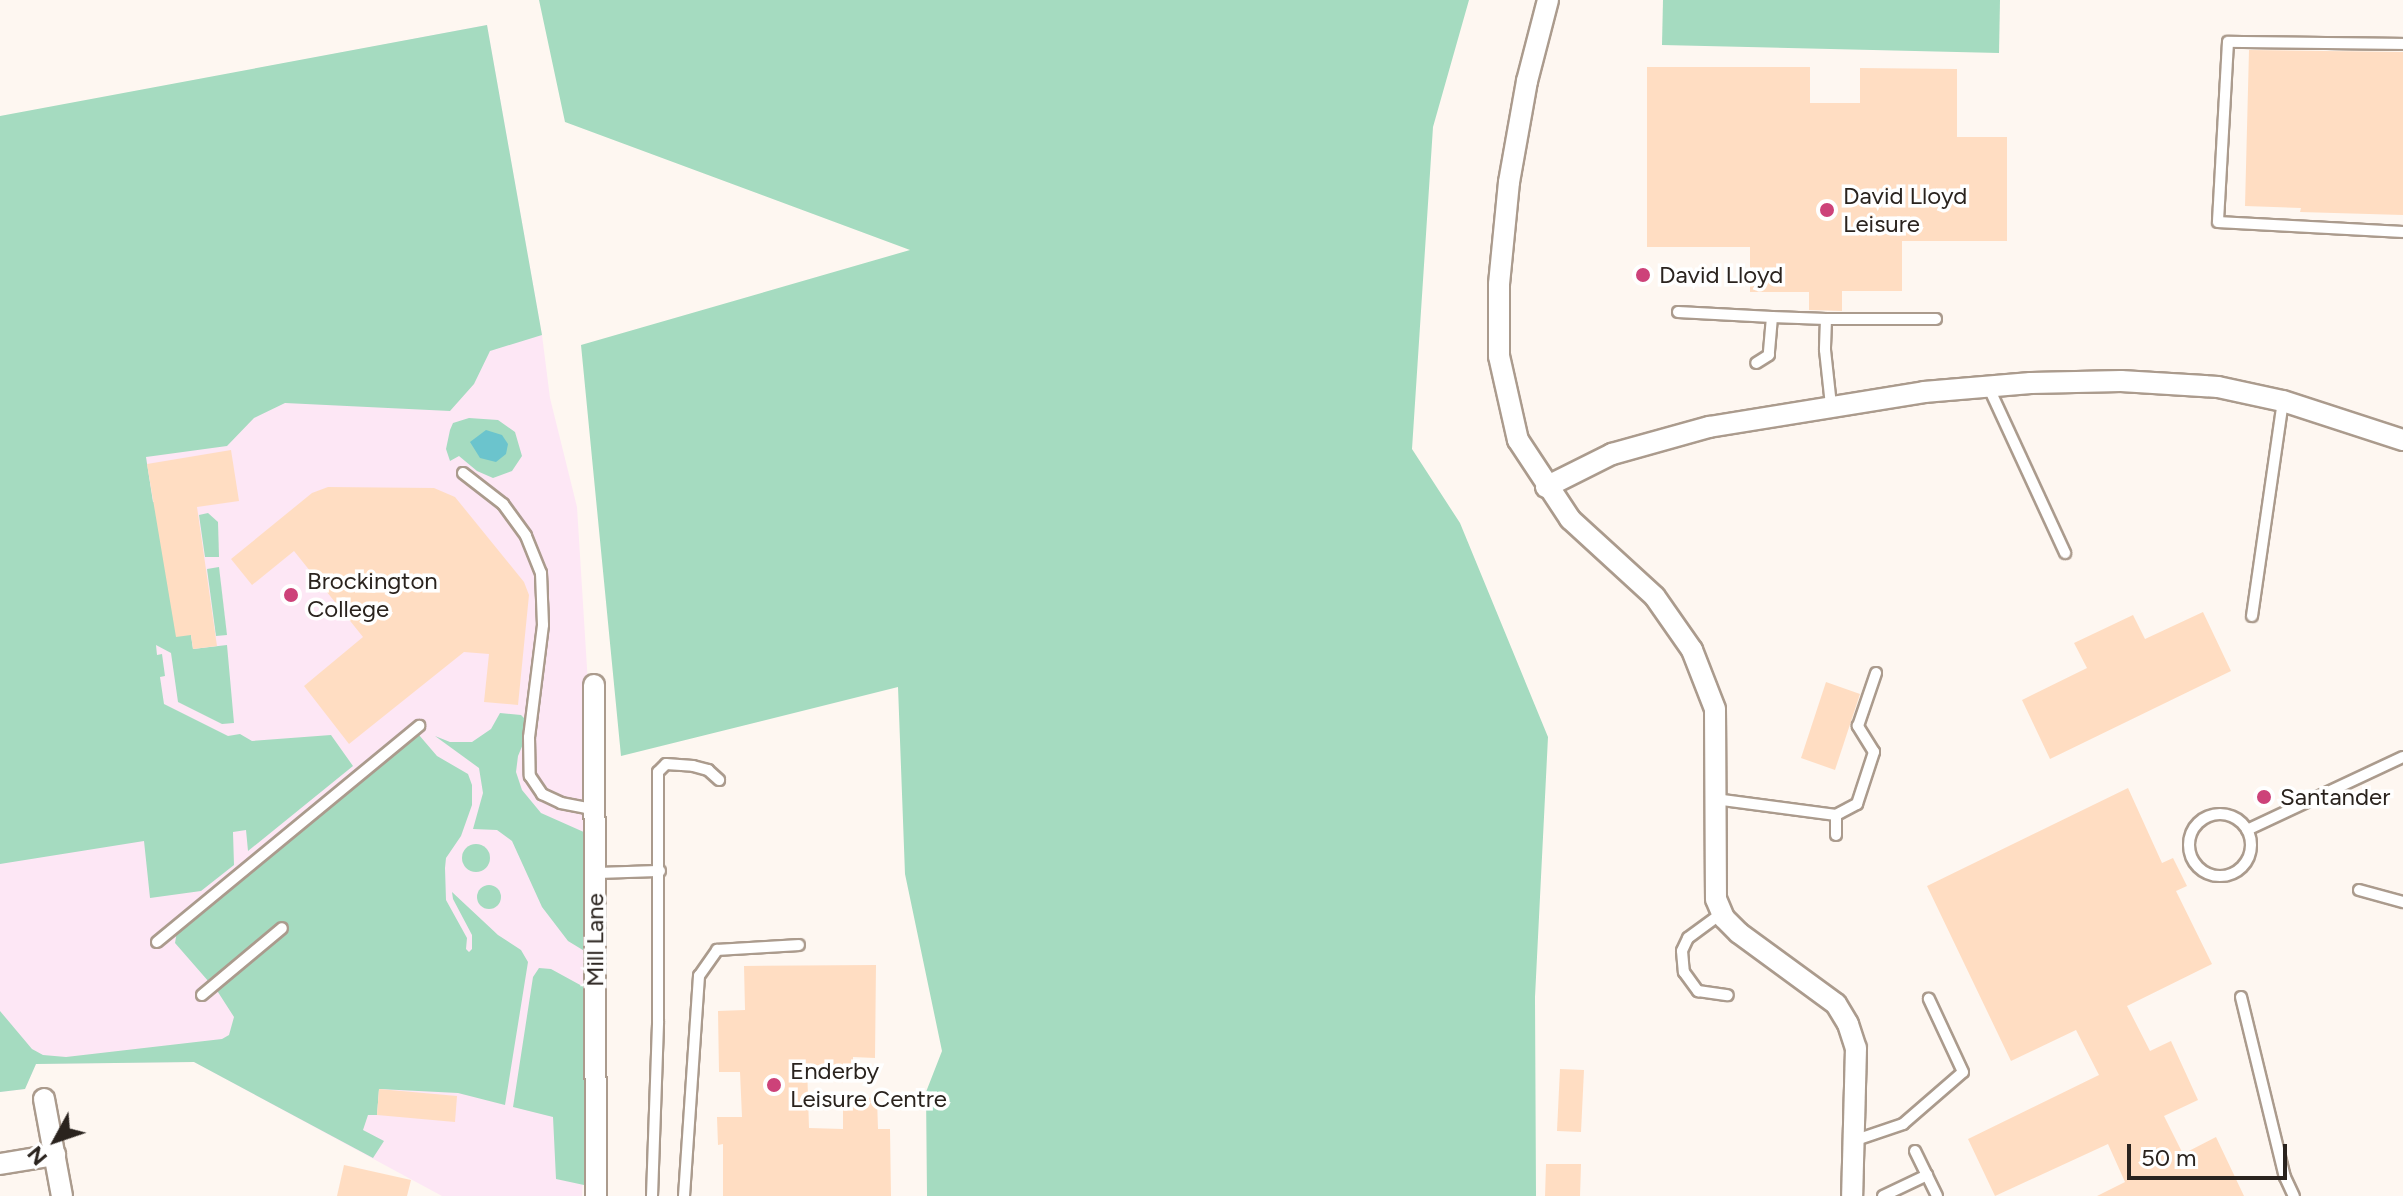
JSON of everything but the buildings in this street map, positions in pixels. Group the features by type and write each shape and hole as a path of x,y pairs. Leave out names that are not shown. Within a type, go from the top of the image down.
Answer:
{"street":[{"path":"1548,0 1527,81 1509,182 1499,284 1499,356 1518,440 1546,487 1570,519 1655,597 1692,650 1715,709 1716,899 1722,913 1761,952 1836,1004 1848,1024 1856,1048 1852,1196"},
{"path":"1546,487 1612,454 1709,427 1831,405 1988,386 2121,381 2218,387 2283,401 2403,440"},
{"name":"Mill Lane","path":"594,685 596,1196"},
{"path":"44,1099 62,1196"},
{"path":"0,1164 55,1155"}],"lane":[{"path":"2403,44 2228,42 2218,222 2403,232"},
{"path":"1678,312 1826,319 1936,319"},
{"path":"1756,363 1769,355 1772,317"},
{"path":"1826,319 1825,350 1831,405"},
{"path":"1988,386 2065,553"},
{"path":"2252,616 2283,401"},
{"path":"463,473 503,504 526,536 541,573 543,625 529,737 530,776 542,794 561,803 586,808 594,805"},
{"path":"1715,799 1836,815 1847,813 1857,804 1874,752 1858,726 1860,712 1876,673"},
{"path":"157,942 419,726"},
{"path":"2247,830 2403,757"},
{"path":"652,1196 658,1021 658,785 661,767 676,764 700,767 719,780"},
{"path":"2221,814 2232,816 2247,830 2251,840 2248,859 2234,873 2214,876 2198,867 2192,858 2189,837 2201,820 2221,814"},
{"path":"1836,815 1836,835"},
{"path":"595,873 660,871"},
{"path":"2359,890 2403,902"},
{"path":"1722,913 1688,938 1682,951 1688,982 1698,991 1728,995"},
{"path":"202,995 282,928"},
{"path":"684,1196 699,976 717,950 799,945"},
{"path":"2241,997 2285,1177 2294,1196"},
{"path":"1853,1141 1903,1124 1963,1072 1929,999"},
{"path":"1915,1151 1937,1196"},
{"path":"1883,1196 1927,1175"}],"shaded area":[{"name":"Brockington College","path":"487,25 542,335 550,398 577,507 588,684 593,992 582,1196 442,1196 194,1062 36,1064 25,1089 0,1092 0,117"}],"green space":[{"path":"539,0 1469,0 1433,127 1412,449 1460,523 1548,737 1535,997 1536,1196 927,1196 926,1092 942,1051 905,874 898,687 621,756 581,345 910,250 565,122"},
{"path":"1663,0 2000,0 1999,53 1662,45"},
{"path":"487,25 542,335 490,351 474,384 450,411 285,403 254,418 227,446 146,457 153,502 171,501 193,649 227,645 234,723 222,724 178,702 171,653 156,645 157,655 162,654 165,676 160,677 164,704 228,736 240,734 252,741 331,735 353,766 248,851 246,830 233,832 234,865 201,891 150,898 144,841 0,864 0,116"},
{"path":"469,418 498,420 515,432 522,456 512,471 493,478 477,471 459,456 450,461 446,449 453,423"},
{"path":"208,513 218,522 219,557 205,557 199,515"},
{"path":"219,567 227,635 216,636 207,569"},
{"path":"500,713 521,715 531,725 518,756 516,772 522,790 541,813 586,833 591,955 568,941 542,907 512,841 497,830 473,829 483,793 479,768 435,736 450,742 472,742 491,729"},
{"path":"419,735 437,756 468,774 472,785 472,805 461,836 446,858 445,868 446,900 467,938 466,949 469,952 472,949 472,935 452,892 498,935 521,950 528,962 505,1105 458,1093 379,1089 377,1115 368,1115 363,1130 384,1141 373,1158 194,1062 36,1064 25,1089 0,1092 0,1011 32,1049 43,1055 66,1057 222,1039 229,1035 234,1017 216,989 286,932 278,924 209,982 175,943 177,931"},
{"path":"476,844 486,848 490,858 486,868 476,872 466,868 462,858 466,848"},
{"path":"489,885 497,889 501,897 497,905 489,909 481,905 477,897 481,889"},
{"path":"539,968 551,969 593,992 584,1185 556,1179 553,1117 513,1107 533,977"}],"water":[{"path":"486,430 502,435 508,444 506,454 496,462 480,458 470,442"}],"place":[{"name":"David Lloyd Leisure","path":"1827,210"},
{"name":"David Lloyd","path":"1643,275"},
{"name":"Brockington College","path":"291,595"},
{"name":"Santander","path":"2264,797"},
{"name":"Enderby Leisure Centre","path":"774,1085"}]}
